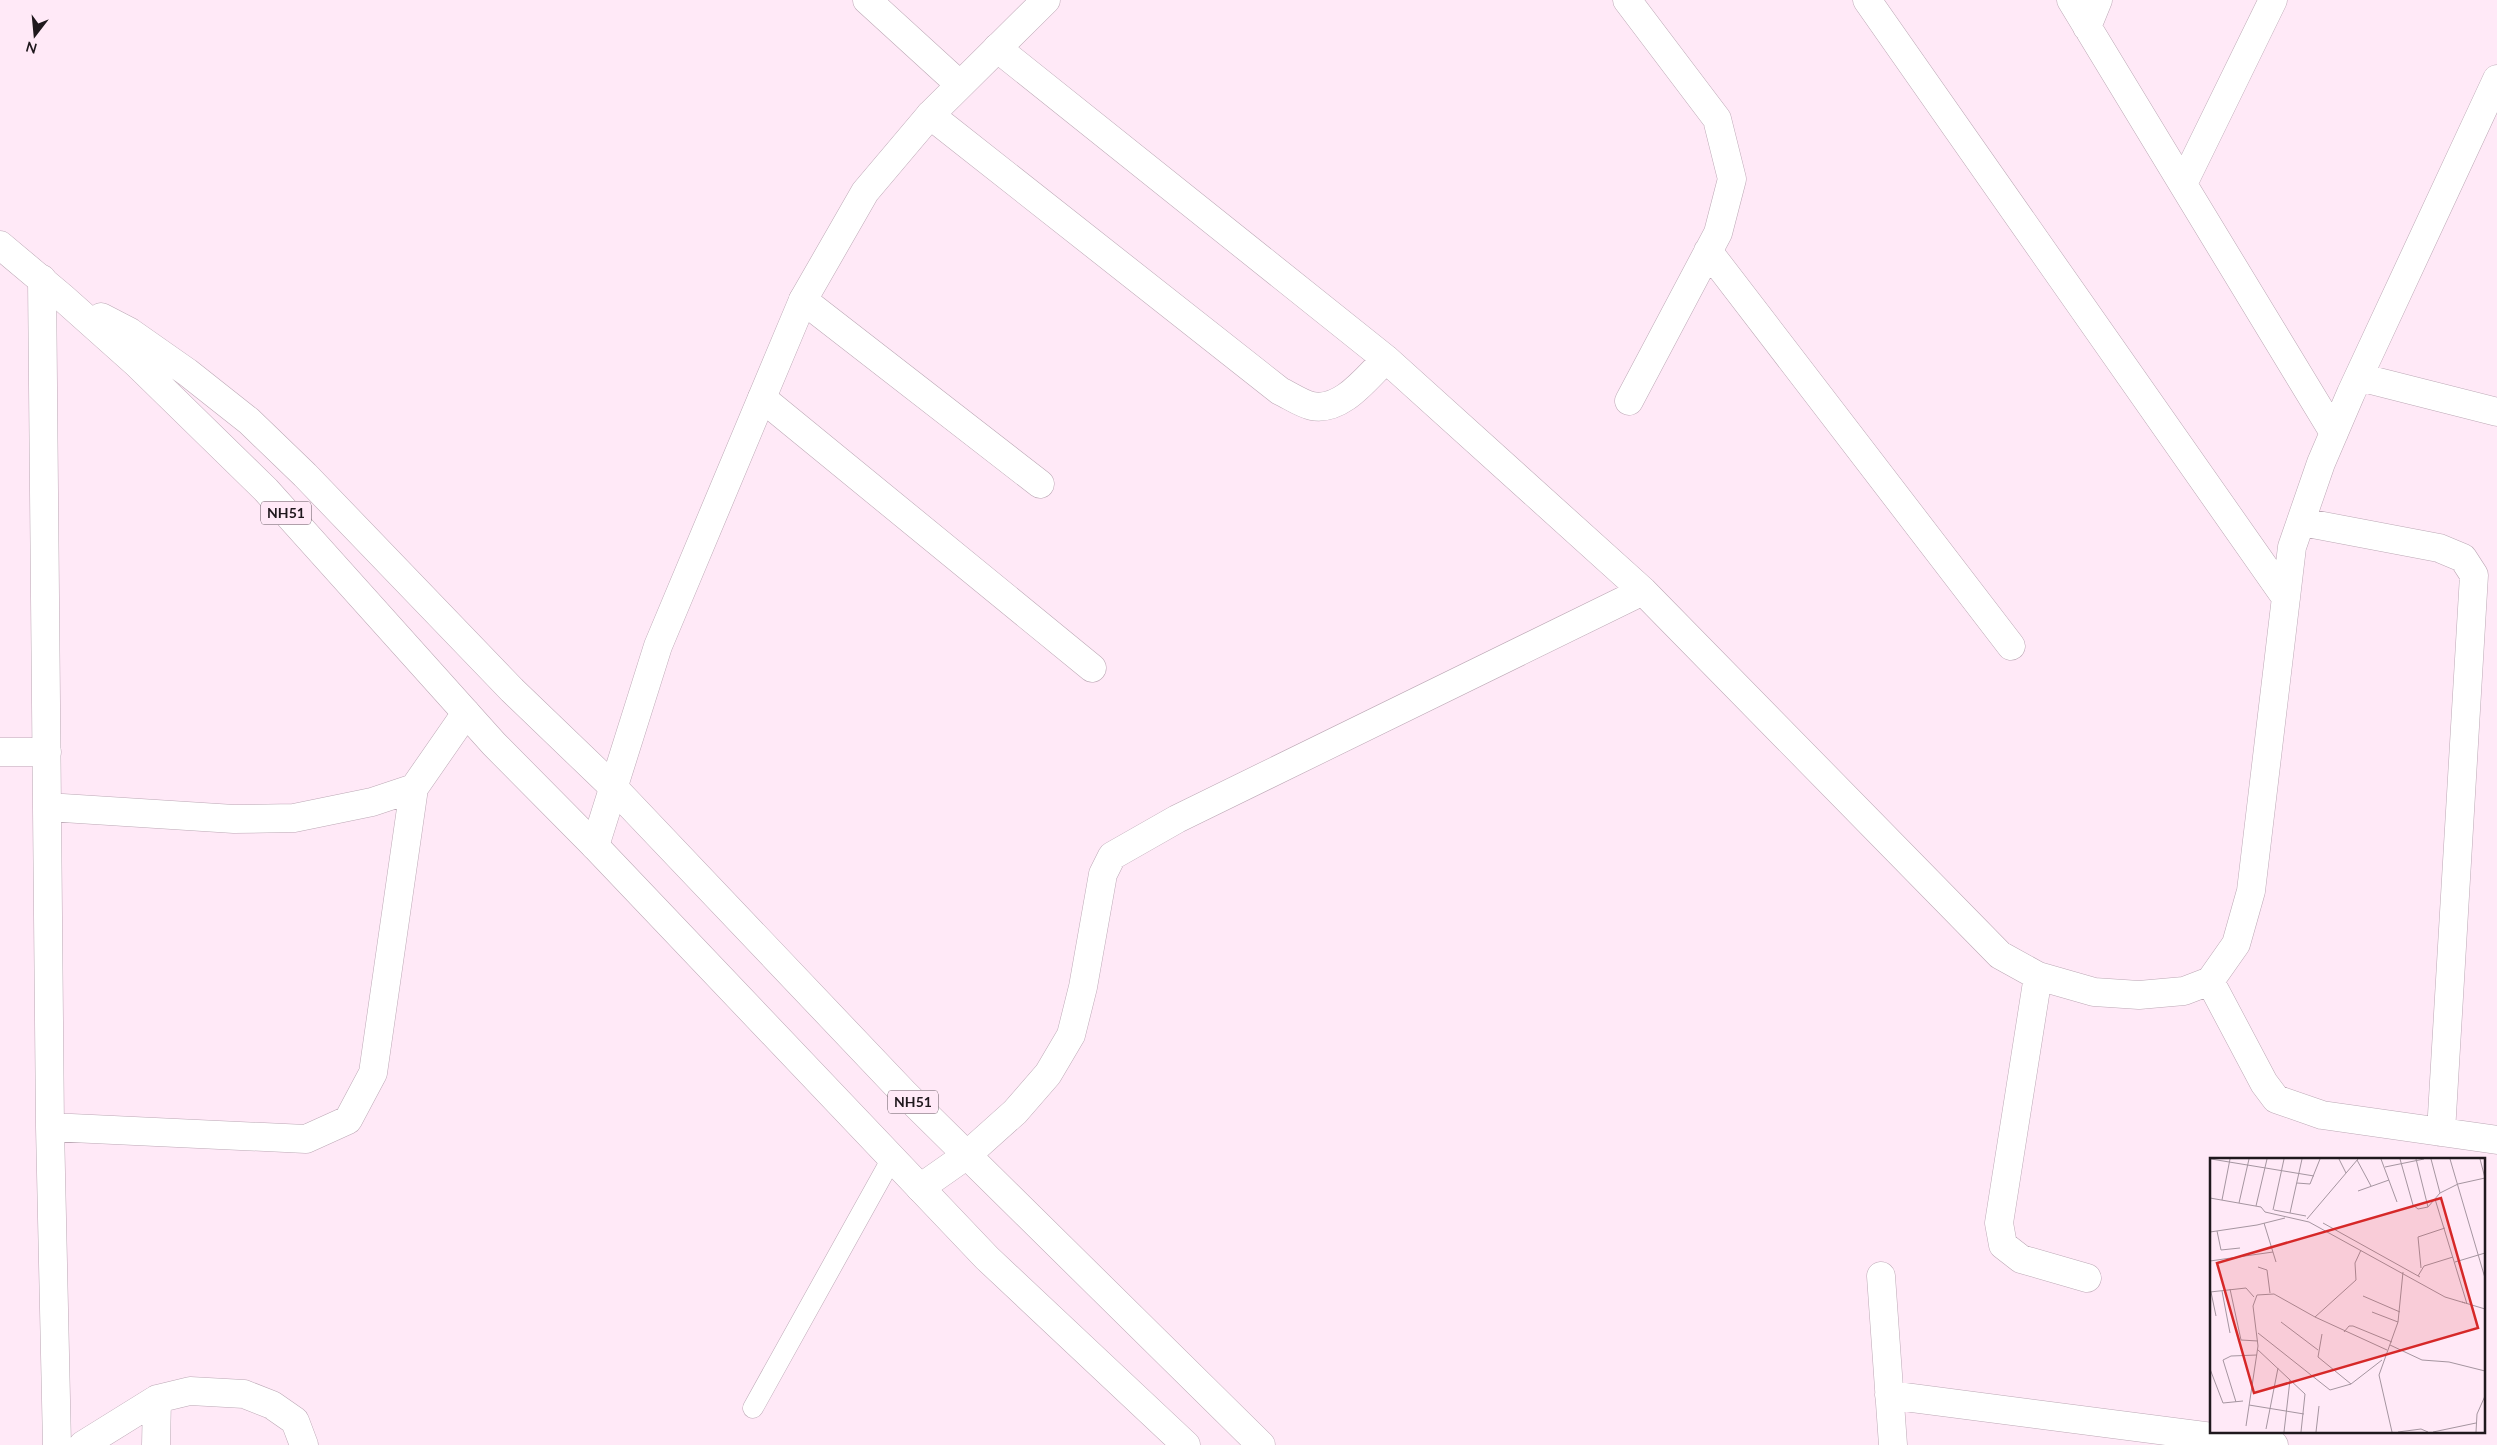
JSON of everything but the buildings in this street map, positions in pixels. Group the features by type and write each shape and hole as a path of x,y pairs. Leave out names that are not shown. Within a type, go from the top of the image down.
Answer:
{"main road":[{"path":"868,0 959,84"},
{"path":"595,846 658,646 803,300 865,192 930,115 959,84 1046,0"},
{"path":"1627,0 1716,119 1732,179 1718,233 1629,400"},
{"path":"1867,0 2286,598"},
{"path":"2071,0 2334,433"},
{"path":"2087,27 2098,0"},
{"path":"2183,184 2273,0"},
{"path":"997,48 1386,359 1643,591 2000,955 2038,976 2094,992 2139,995 2184,991 2210,981 2236,944 2251,891 2292,547 2321,463 2334,433 2497,79"},
{"path":"930,115 1280,391 1312,406 1328,404 1347,397 1386,359"},
{"name":"NH51","path":"0,245 62,296 136,362 266,490 494,744 595,846 987,1258 1186,1445"},
{"path":"1708,251 2012,646"},
{"path":"42,279 50,1127 57,1445"},
{"name":"NH51","path":"62,296 130,332 187,372 249,421 305,475 512,690 614,788 903,1092 1260,1445"},
{"path":"803,300 1040,484"},
{"path":"2359,377 2497,412"},
{"path":"762,398 1092,668"},
{"path":"2302,522 2439,548 2463,558 2474,575 2441,1132"},
{"path":"920,1188 967,1155 1015,1112 1043,1081 1071,1035 1083,987 1103,874 1112,856 1177,819 1643,591"},
{"path":"50,1127 306,1139 348,1120 373,1073 414,788 466,713"},
{"path":"0,752 47,752"},
{"path":"47,807 234,818 294,818 372,802 414,788"},
{"path":"2038,976 1999,1223 2003,1245 2021,1259 2087,1278"},
{"path":"2210,981 2264,1083 2276,1099 2322,1116 2497,1140"},
{"path":"1881,1276 1893,1445"},
{"path":"83,1445 157,1399 190,1391 244,1394 272,1405 294,1421 304,1445"},
{"path":"1889,1395 2274,1445"},
{"path":"156,1445 157,1399"}],"lane":[{"path":"753,1408 892,1158"}]}
